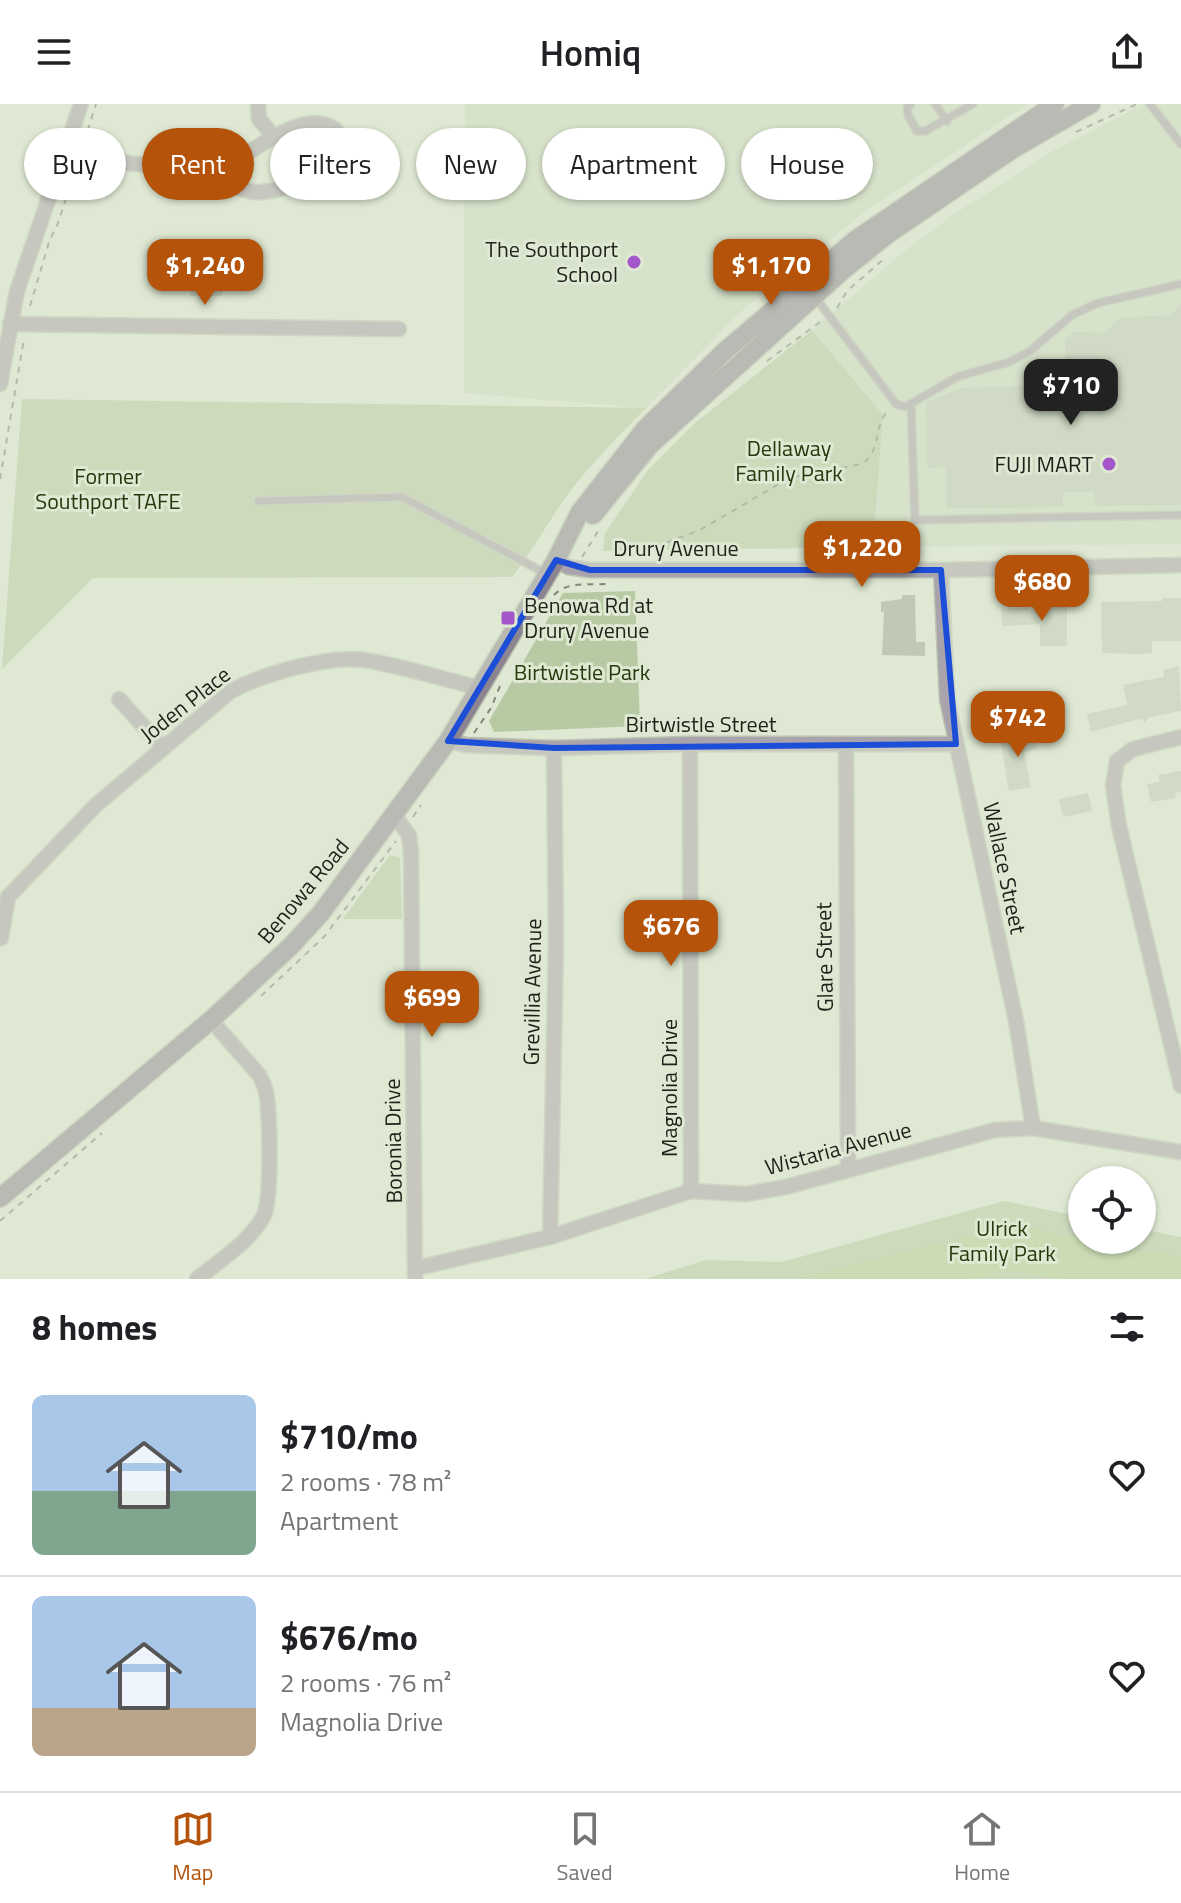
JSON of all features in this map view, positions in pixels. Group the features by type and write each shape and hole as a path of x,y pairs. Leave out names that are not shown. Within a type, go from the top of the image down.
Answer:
{"main road":[{"name":"Benowa Road","path":"0,1198 211,1020 306,931 448,741 556,560 580,512 645,429 725,351 808,290 1013,149 1091,104"},
{"name":"Benowa Road","path":"808,290 888,216 1051,105"}],"street":[{"path":"73,128 81,104"},
{"path":"254,146 270,132 259,119 258,104"},
{"path":"254,192 299,184 315,176 337,156 336,130 326,120 302,111 276,128"},
{"path":"0,384 17,291 49,200"},
{"path":"10,324 399,329"},
{"name":"Drury Avenue","path":"556,560 568,567 626,570 941,570 1181,565"},
{"name":"Wallace Street","path":"941,570 947,699 1016,1021 1033,1128"},
{"name":"Joden Place","path":"1,938 8,897 96,805 231,691 249,681 334,661 362,660 480,688"},
{"path":"119,699 163,748"},
{"path":"1181,737 1133,749 1117,761 1113,786 1119,826 1181,1086"},
{"name":"Birtwistle Street","path":"448,741 466,745 554,748 690,744 956,744"},
{"name":"Magnolia Drive","path":"690,744 691,1191"},
{"name":"Glare Street","path":"846,746 848,1168"},
{"name":"Grevillia Avenue","path":"550,1237 556,942 554,748"},
{"name":"Boronia Drive","path":"394,815 409,835 411,852 416,1274"},
{"path":"197,1279 252,1232 264,1215 269,1198 264,1085 259,1075 211,1020"},
{"name":"Wistaria Avenue","path":"416,1274 550,1237 691,1191 746,1194 786,1187 995,1130 1033,1128 1181,1152"}],"lane":[{"path":"911,104 907,107 908,115 917,131 925,131 947,121 973,104"},
{"path":"935,104 947,121"},
{"path":"1150,104 1181,144"},
{"path":"808,290 896,404 905,407 957,377 1009,362 1030,351 1068,317 1098,303 1181,284"},
{"path":"911,404 915,520 1181,515"},
{"path":"258,501 402,497 556,560"}],"path":[{"path":"89,128 96,104"},
{"path":"30,306 50,239 66,200"},
{"path":"0,479 24,336"},
{"path":"626,570 629,558 634,555 700,530 774,485 801,474 861,464 871,458 878,423 896,404"},
{"path":"552,597 560,588 571,585 610,584"}],"highlighted area":[{"path":"556,560 590,570 941,570 956,744 554,748 448,741"}],"shaded area":[{"name":"The Southport School","path":"465,104 1028,104 866,211 738,314 646,408 464,393 465,200 526,200 526,128 465,128"},
{"path":"1144,104 1181,104 1181,544 873,547 883,415 812,330 906,250 953,215 1051,152"},
{"path":"1027,1228 1068,1236 1068,1254 1156,1252 1181,1257 1181,1279 1061,1279 1008,1270 973,1279 796,1279 996,1230"}],"green space":[{"name":"Dellaway Family Park","path":"812,330 883,415 873,547 603,551 605,533 648,470 694,424"},
{"name":"Former Southport TAFE","path":"22,399 646,408 571,490 512,577 93,578 2,669"},
{"name":"Birtwistle Park","path":"635,591 640,726 494,732 489,721 563,593"},
{"path":"390,855 400,858 402,919 343,919"},
{"name":"Ulrick Family Park","path":"1004,1201 1068,1214 1068,1254 1156,1254 1156,1232 1181,1237 1181,1279 645,1279 706,1260 782,1262"}],"building":[{"path":"194,261 205,261 205,267 228,272 228,285 222,284 222,296 190,296 190,267 194,267"},
{"path":"1181,303 1181,505 1095,506 1094,492 1063,492 1063,507 946,508 946,467 927,468 926,402 961,388 1059,385 1058,374 1065,368 1065,340 1073,332 1105,333 1120,318 1171,315"},
{"path":"902,595 915,595 916,642 925,642 925,656 882,655 884,612 881,612 881,602 902,599"},
{"path":"1162,598 1181,598 1181,641 1152,641 1152,653 1102,653 1101,602 1162,601"},
{"path":"1048,604 1067,604 1067,646 1040,646 1040,624 1002,626 1001,609 1048,610"},
{"path":"1179,666 1181,711 1150,717 1144,723 1143,718 1091,732 1087,714 1127,705 1123,685 1164,677 1163,670"},
{"path":"1033,730 1037,749 1024,752 1031,787 1009,791 1000,738"},
{"path":"1181,771 1181,792 1175,793 1176,798 1151,802 1147,784 1160,782 1158,775"},
{"path":"1088,793 1092,811 1063,817 1059,799"}],"place":[{"name":"The Southport School","path":"634,262"},
{"name":"FUJI MART","path":"1109,464"},
{"name":"Benowa Rd at Drury Avenue","path":"508,618"}]}
